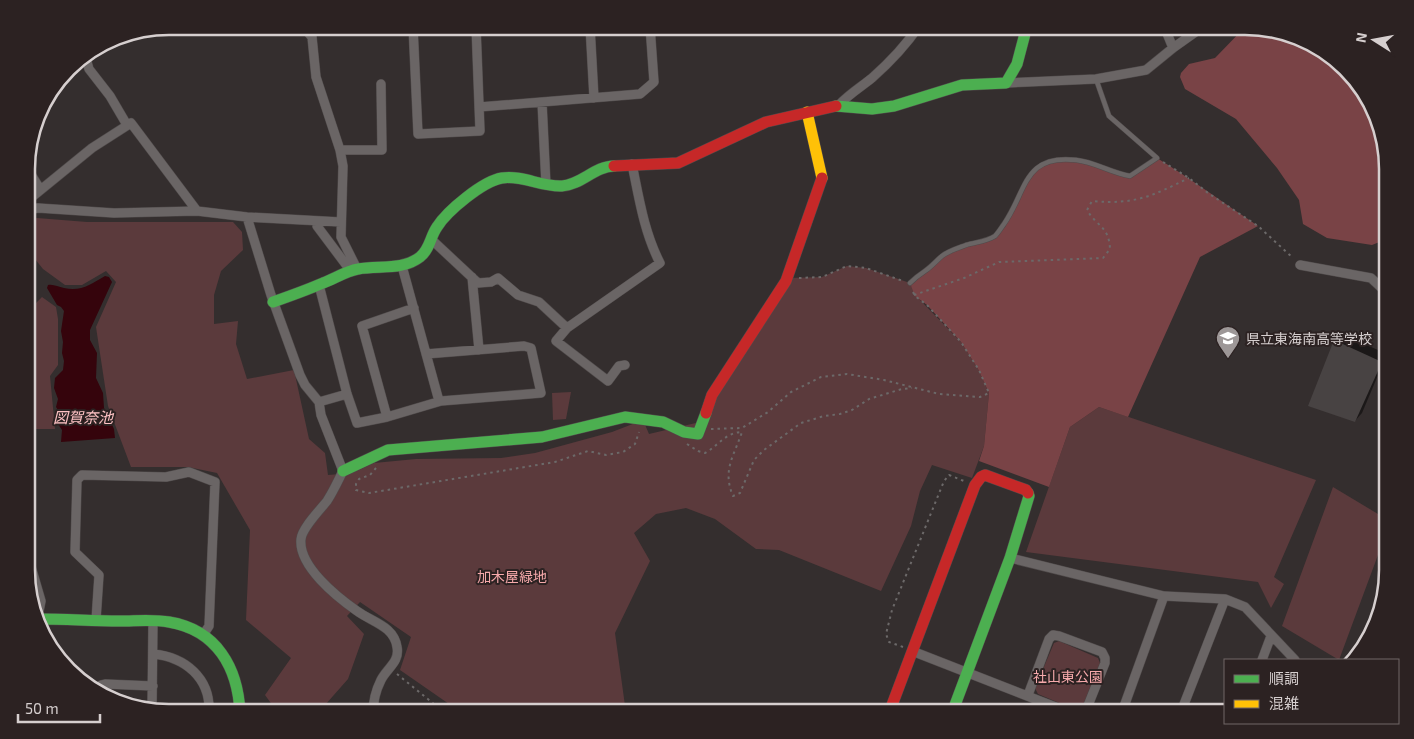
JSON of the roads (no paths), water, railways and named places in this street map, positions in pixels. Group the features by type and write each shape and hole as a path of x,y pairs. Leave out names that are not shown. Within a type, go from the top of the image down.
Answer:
{"street":[{"path":"310,35 316,77 340,150 343,166 341,237 356,269"},
{"path":"412,35 418,134 480,131 476,35"},
{"path":"590,35 594,98"},
{"path":"479,107 640,94 654,82 651,35"},
{"path":"840,105 846,97 872,78 911,35"},
{"path":"1006,83 1017,64 1025,35"},
{"path":"1168,35 1173,48"},
{"path":"273,302 356,269 402,266 420,257 428,248 436,228 454,207 467,196 500,178 515,177 546,185 563,186 578,181 606,166 678,163 766,122 840,105 872,109 894,106 962,85 1096,79 1146,70 1191,35"},
{"path":"87,63 89,69 110,96 127,125"},
{"path":"340,150 382,150 381,84"},
{"path":"542,102 546,185"},
{"path":"374,704 381,679 397,659 398,646 388,628 358,612 335,594 315,574 304,558 301,538 313,517 328,500 342,471 388,450 496,442 542,436 625,417 663,422 684,432 698,434 712,395 788,278 822,179 806,112"},
{"path":"35,194 92,148 131,123 197,211"},
{"path":"625,366 619,366 608,381 556,341 568,328 660,263 652,248 644,224 632,164"},
{"path":"35,181 40,189"},
{"path":"35,209 114,213 197,211 247,218 341,222"},
{"path":"247,218 273,302 300,375 305,385 319,402 320,415 342,471"},
{"path":"317,226 347,266 356,269"},
{"path":"432,240 478,283 491,282 498,278 518,296 539,302 568,328"},
{"path":"1300,264 1371,278 1379,285"},
{"path":"402,266 439,401"},
{"path":"472,277 479,350"},
{"path":"319,285 347,394 357,423 387,417 439,401 541,393 531,348 524,346 426,354"},
{"path":"387,417 362,326 414,308"},
{"path":"319,402 347,394"},
{"path":"96,620 99,575 74,552 78,480 82,475 166,477 188,472 215,482 209,626 203,635"},
{"path":"892,704 975,485 985,475 1026,490 1029,496 1010,558 955,704"},
{"path":"1010,558 1164,596 1225,599 1244,607 1294,659"},
{"path":"36,582 41,601 40,606"},
{"path":"1125,704 1164,596"},
{"path":"1184,704 1225,599"},
{"path":"44,617 170,622 185,626 203,635 226,658 233,670 238,686 239,704"},
{"path":"152,703 153,622"},
{"path":"1028,695 1052,635 1102,652 1105,662 1088,704"},
{"path":"1262,659 1271,636"},
{"path":"912,651 1051,704"},
{"path":"153,654 167,655 193,669 208,692 209,704"},
{"path":"101,685 153,686"}],"lane":[{"path":"910,283 943,255 966,245 996,236 1008,218 1032,172 1038,166 1061,160 1076,160 1102,166 1121,175 1130,176 1156,158 1109,116 1096,79"}],"water":[{"name":"図賀奈池","path":"105,276 109,277 112,282 90,330 90,340 97,353 96,378 103,393 104,408 114,429 115,438 61,442 62,430 58,424 60,413 56,407 58,399 54,388 55,378 63,370 61,331 64,311 57,305 47,288 50,285 70,289 81,288"}],"place":[{"name":"県立東海南高等学校","path":"1228,359"}],"park label":[{"name":"加木屋緑地","path":"512,576"},
{"name":"社山東公園","path":"1068,676"}]}
